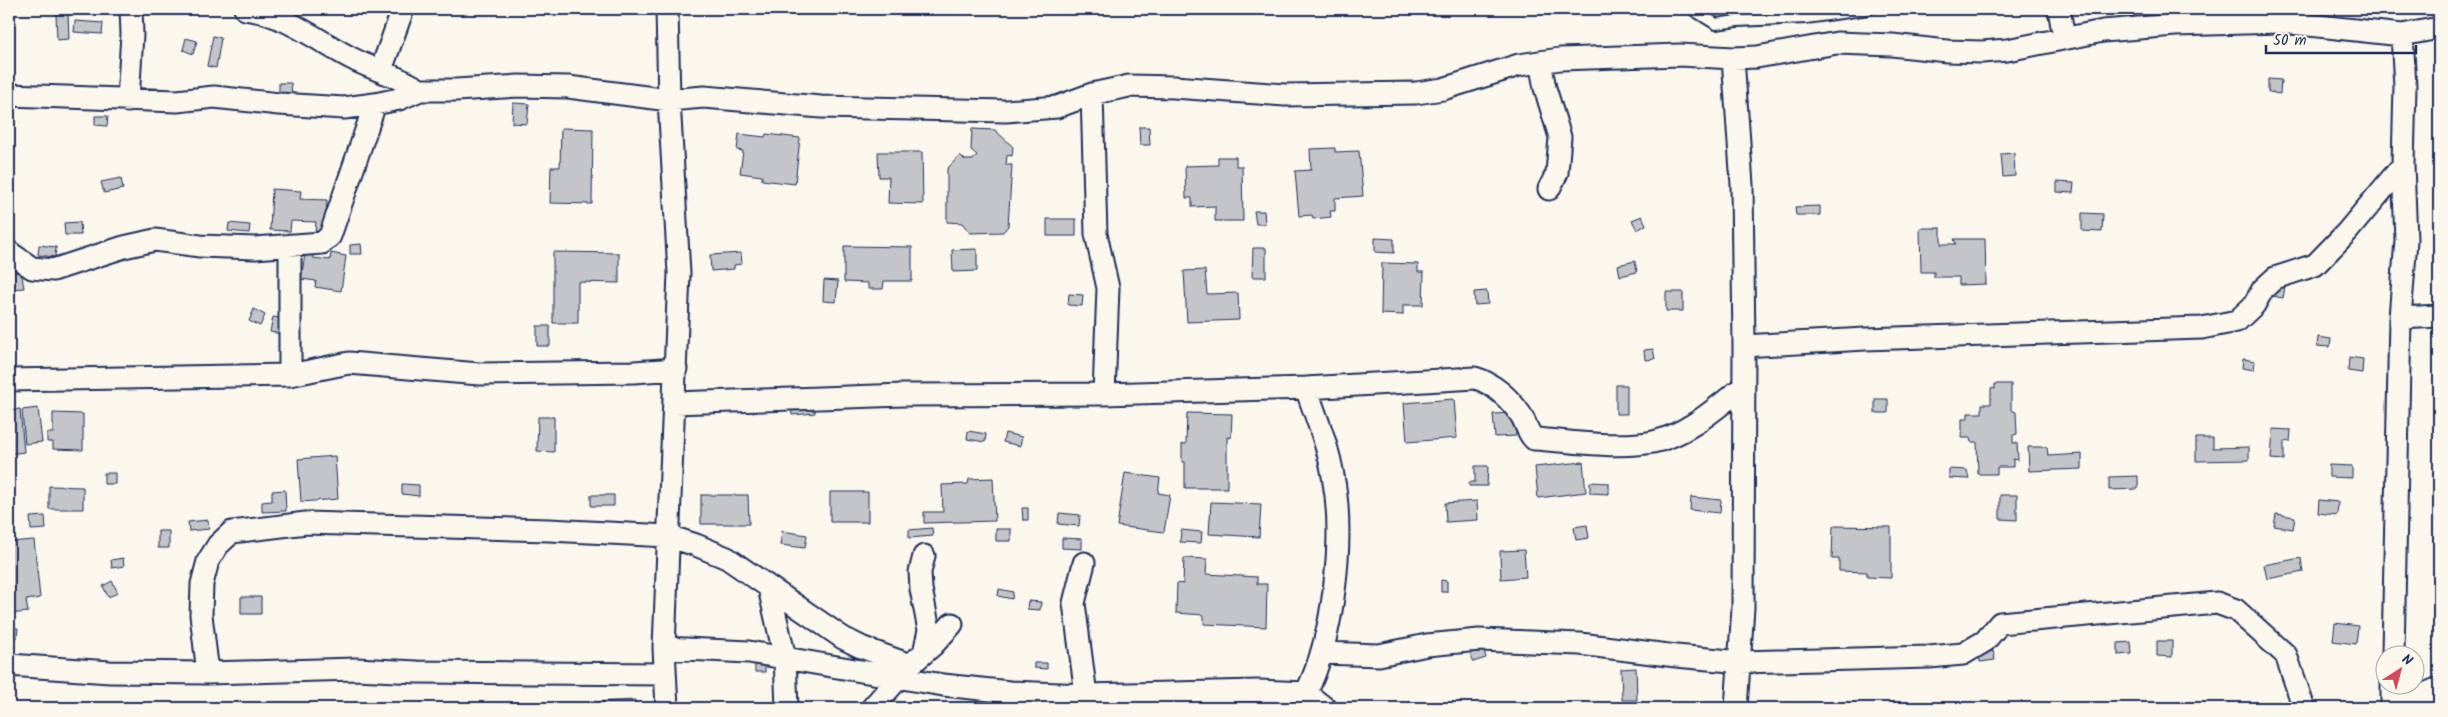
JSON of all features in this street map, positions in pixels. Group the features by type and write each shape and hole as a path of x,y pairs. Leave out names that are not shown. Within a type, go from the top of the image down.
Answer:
{"street":[{"path":"128,101 132,34 130,9"},
{"path":"245,9 275,15 357,61 382,70 420,90"},
{"path":"382,70 402,9"},
{"path":"667,9 669,100 679,273 664,648 667,708"},
{"path":"2059,9 2064,38"},
{"path":"9,95 128,101 177,101 214,97 344,108 399,99 420,90 519,86 568,87 669,100 704,97 839,108 1006,112 1057,107 1092,94 1129,86 1174,87 1285,95 1416,93 1443,88 1519,65 1540,62 1648,56 1757,57 1837,44 1892,44 1947,51 1982,52 2007,50 2102,31 2166,26 2280,22 2402,35 2439,28"},
{"path":"2393,644 2400,318 2406,240 2404,165 2405,86 2402,35"},
{"path":"1733,58 1742,185 1744,346 1741,662 1736,708"},
{"path":"1540,62 1544,88 1560,137 1557,173 1549,189"},
{"path":"1092,94 1096,234 1108,288 1104,394"},
{"path":"9,252 32,268 53,270 124,247 155,240 200,246 237,248 322,243 330,236 375,104"},
{"path":"1744,346 1947,336 2202,328 2237,320 2254,305 2263,289 2275,278 2315,265 2348,232 2404,165"},
{"path":"290,244 290,375"},
{"path":"2400,318 2439,316"},
{"path":"9,380 290,375 349,363 479,374 676,370"},
{"path":"674,403 904,395 1104,394 1306,388 1475,378 1486,381 1496,388 1521,415 1528,433 1534,439 1633,444 1654,442 1672,435 1711,412 1744,386"},
{"path":"1306,388 1326,446 1334,477 1336,512 1332,602 1322,653 1306,693"},
{"path":"208,673 201,615 202,584 208,561 218,545 232,532 306,523 549,530 668,536 696,545 726,558 860,647 911,665 1010,692 1086,695 1258,691 1306,693 1325,708"},
{"path":"911,665 928,630 920,572 924,556"},
{"path":"1084,563 1074,603 1086,695"},
{"path":"769,588 785,658 787,708"},
{"path":"1322,653 1380,655 1427,645 1479,640 1580,644 1741,662 1963,654 1985,641 2000,623 2217,603 2236,610 2286,655 2304,708"},
{"path":"872,708 952,624"},
{"path":"664,648 749,652 785,658 911,665"},
{"path":"9,665 110,672 208,673 356,669 664,674"},
{"path":"2392,694 2392,708 2439,688"}],"lane":[{"path":"1692,9 1716,24 1737,20 1806,18 1869,9"}],"building":[{"path":"56,14 68,14 69,39 57,40"},
{"path":"75,21 103,23 102,34 74,32"},
{"path":"213,36 221,38 216,68 207,66"},
{"path":"186,38 197,41 193,54 183,50"},
{"path":"2268,79 2281,80 2280,94 2268,92"},
{"path":"279,83 291,83 292,98 279,98"},
{"path":"513,103 529,104 527,124 512,123"},
{"path":"95,116 108,116 107,126 95,125"},
{"path":"1139,127 1149,127 1150,145 1140,145"},
{"path":"561,128 593,129 592,204 550,203 551,167 560,167"},
{"path":"972,129 995,130 1013,147 1012,156 1007,155 1006,165 1012,165 1008,226 1003,232 970,233 962,223 947,222 947,169 960,155 965,160 973,160 977,155 971,150"},
{"path":"739,134 765,137 766,134 800,138 795,184 762,180 762,176 740,173 743,151 737,150"},
{"path":"1335,148 1335,152 1359,151 1363,196 1335,198 1335,211 1330,211 1331,217 1313,219 1312,215 1299,216 1295,171 1311,170 1310,149"},
{"path":"878,152 922,152 923,204 888,203 889,177 879,177"},
{"path":"2014,153 2015,176 2003,177 2001,154"},
{"path":"1218,157 1236,157 1236,166 1242,166 1243,221 1215,221 1215,206 1192,207 1192,198 1186,198 1185,166 1218,165"},
{"path":"121,178 123,189 104,193 101,182"},
{"path":"2057,182 2074,183 2073,193 2057,192"},
{"path":"272,189 301,191 300,199 327,200 325,235 315,234 316,222 291,221 290,231 270,230"},
{"path":"1820,206 1820,215 1796,215 1795,207"},
{"path":"1254,211 1264,211 1265,224 1256,224"},
{"path":"2082,213 2103,214 2102,232 2082,231"},
{"path":"1642,216 1646,225 1637,230 1632,220"},
{"path":"1047,219 1076,219 1076,236 1047,236"},
{"path":"80,222 81,235 65,235 64,223"},
{"path":"229,223 250,225 249,233 228,231"},
{"path":"1920,228 1941,228 1941,244 1956,244 1954,239 1985,239 1986,284 1959,285 1959,277 1934,277 1934,272 1921,272"},
{"path":"1375,238 1394,239 1394,253 1375,252"},
{"path":"361,244 362,254 350,254 350,245"},
{"path":"39,245 56,247 55,257 38,255"},
{"path":"844,246 912,247 912,281 884,281 883,289 868,289 868,283 844,282"},
{"path":"306,248 314,249 313,258 330,260 331,253 346,256 341,291 315,287 316,281 301,279"},
{"path":"1253,248 1266,248 1266,277 1252,277"},
{"path":"977,249 977,271 953,272 952,250"},
{"path":"553,252 619,253 619,283 578,282 578,323 553,323"},
{"path":"741,253 742,264 734,265 734,269 711,271 710,255"},
{"path":"1635,261 1637,272 1620,276 1618,265"},
{"path":"1382,263 1418,264 1418,272 1424,272 1423,305 1403,305 1403,315 1381,314"},
{"path":"1205,270 1207,294 1238,293 1239,320 1187,322 1184,271"},
{"path":"21,271 24,288 13,289 10,273"},
{"path":"824,280 838,281 836,302 823,301"},
{"path":"2274,285 2285,287 2283,298 2272,296"},
{"path":"1487,291 1488,304 1475,305 1474,292"},
{"path":"1666,292 1683,292 1683,311 1666,311"},
{"path":"1069,294 1083,295 1082,306 1068,305"},
{"path":"254,309 265,315 260,326 249,321"},
{"path":"273,317 285,319 282,334 270,332"},
{"path":"537,326 550,326 550,346 537,346"},
{"path":"2318,337 2331,339 2330,347 2317,346"},
{"path":"1653,349 1655,359 1645,360 1644,350"},
{"path":"2349,357 2363,359 2362,373 2348,371"},
{"path":"2243,359 2255,361 2254,370 2242,368"},
{"path":"1995,384 2011,384 2011,410 2016,412 2017,434 2013,435 2013,443 2017,443 2018,460 2013,459 2013,467 1997,467 1997,474 1978,474 1977,442 1971,442 1970,438 1962,438 1962,419 1968,419 1968,413 1982,413 1982,404 1991,404 1991,388 1995,389"},
{"path":"1616,385 1627,385 1627,414 1616,414"},
{"path":"1454,399 1457,438 1407,442 1404,403"},
{"path":"1875,399 1888,399 1888,413 1875,413"},
{"path":"814,402 815,413 792,415 791,404"},
{"path":"38,408 42,442 25,444 22,410"},
{"path":"20,409 24,452 9,454 9,410"},
{"path":"53,413 83,414 83,450 53,449 53,442 47,442 47,433 53,433"},
{"path":"1187,413 1232,414 1231,438 1227,437 1227,488 1185,488 1185,462 1182,462 1182,444 1186,444"},
{"path":"1515,413 1516,436 1495,437 1493,414"},
{"path":"538,417 554,417 554,452 537,451"},
{"path":"2273,429 2291,430 2290,442 2284,441 2284,460 2271,459"},
{"path":"968,431 986,434 985,442 967,439"},
{"path":"1005,433 1022,437 1020,446 1003,442"},
{"path":"2196,438 2213,438 2213,448 2249,447 2249,460 2196,461"},
{"path":"2028,447 2047,447 2048,456 2082,454 2082,469 2029,471"},
{"path":"335,456 338,499 301,502 298,459"},
{"path":"1583,462 1586,492 1538,498 1535,467"},
{"path":"2329,465 2352,466 2352,478 2329,477"},
{"path":"1475,466 1488,466 1487,486 1469,486 1469,482 1475,482"},
{"path":"1949,469 1967,470 1969,479 1949,478"},
{"path":"104,473 115,473 115,484 104,484"},
{"path":"1125,473 1160,478 1158,493 1170,495 1164,532 1117,526"},
{"path":"2138,476 2138,489 2109,490 2109,477"},
{"path":"993,478 995,521 924,523 924,512 943,512 942,485 968,484 969,479"},
{"path":"1590,482 1609,483 1609,494 1590,493"},
{"path":"402,484 419,485 419,496 402,494"},
{"path":"49,486 83,487 83,509 49,509"},
{"path":"285,490 286,511 262,512 262,502 272,501 272,491"},
{"path":"830,492 868,492 868,522 830,522"},
{"path":"591,495 614,495 614,506 591,506"},
{"path":"701,495 748,495 749,524 701,524"},
{"path":"2000,495 2017,495 2017,520 2000,519"},
{"path":"1691,497 1721,500 1720,513 1690,510"},
{"path":"2319,500 2338,502 2337,515 2318,513"},
{"path":"1477,501 1478,520 1446,522 1445,503"},
{"path":"1211,502 1261,504 1259,537 1209,534"},
{"path":"1022,508 1028,508 1028,520 1023,520"},
{"path":"1059,513 1080,515 1079,526 1058,524"},
{"path":"2276,514 2295,517 2293,529 2274,526"},
{"path":"45,516 46,529 31,530 30,517"},
{"path":"208,520 209,529 189,531 188,522"},
{"path":"1587,525 1589,538 1576,540 1574,527"},
{"path":"1833,526 1891,527 1891,578 1867,577 1867,572 1839,571 1839,559 1832,559"},
{"path":"932,528 933,536 909,538 909,530"},
{"path":"996,529 1011,529 1011,541 996,541"},
{"path":"1181,530 1202,532 1201,543 1180,542"},
{"path":"158,531 169,531 169,548 158,548"},
{"path":"782,531 807,535 805,548 780,545"},
{"path":"1062,538 1082,539 1082,549 1062,548"},
{"path":"34,540 40,598 26,600 28,612 9,614 9,542"},
{"path":"1524,550 1526,577 1501,579 1500,551"},
{"path":"123,558 124,566 112,568 111,560"},
{"path":"1184,558 1207,559 1206,574 1257,577 1257,584 1267,584 1266,627 1204,624 1204,615 1176,613 1177,583 1183,584"},
{"path":"2301,558 2303,572 2267,579 2264,565"},
{"path":"1441,580 1447,581 1447,592 1441,592"},
{"path":"112,581 118,593 108,597 103,586"},
{"path":"999,589 1013,592 1012,599 998,596"},
{"path":"241,597 261,597 261,614 241,614"},
{"path":"1028,601 1041,602 1040,610 1027,609"},
{"path":"2335,623 2358,626 2356,644 2333,641"},
{"path":"9,628 18,628 17,638 9,638"},
{"path":"2157,641 2172,641 2172,657 2157,656"},
{"path":"2131,642 2132,654 2118,655 2118,643"},
{"path":"1483,647 1486,658 1473,662 1470,651"},
{"path":"1993,651 1995,660 1980,662 1979,654"},
{"path":"755,660 765,661 765,672 755,672"},
{"path":"1034,663 1047,663 1047,669 1034,668"},
{"path":"1636,668 1637,700 1622,700 1621,669"},
{"path":"635,700 635,708 595,708 595,702"}]}
